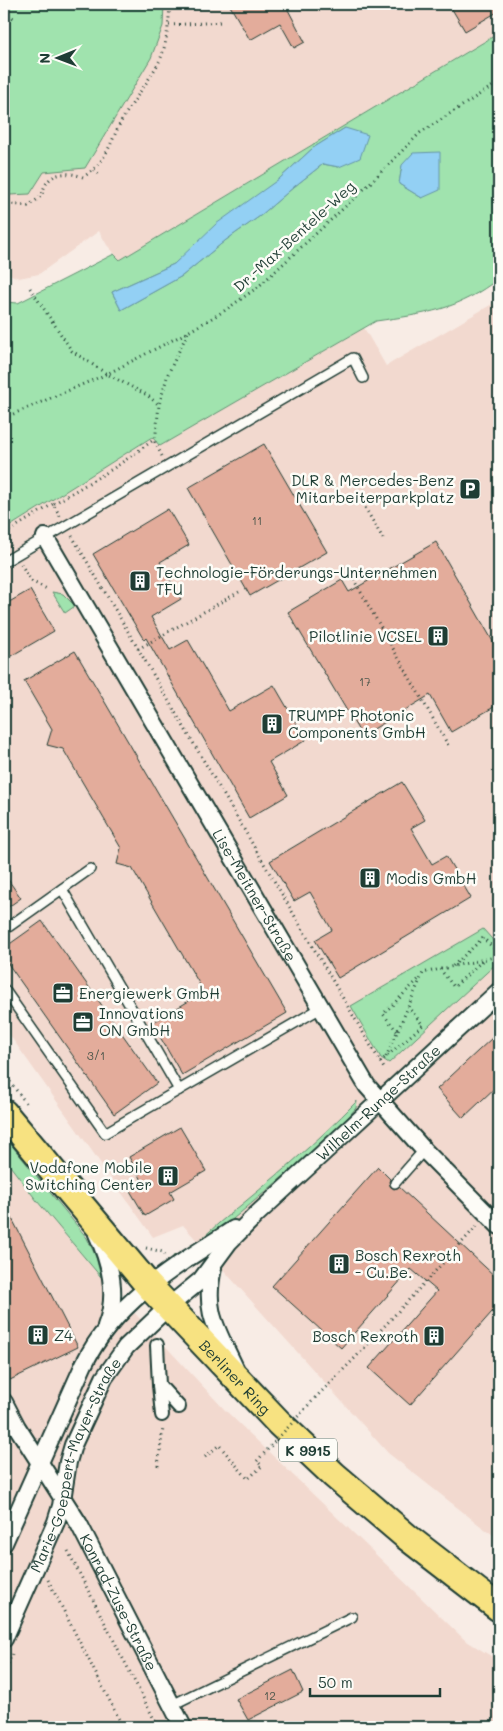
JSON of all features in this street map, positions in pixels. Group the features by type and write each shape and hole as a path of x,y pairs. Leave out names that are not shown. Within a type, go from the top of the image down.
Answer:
{"main road":[{"name":"Berliner Ring","path":"4,1113 149,1286 244,1388 305,1448 374,1510 436,1562 499,1608"}],"street":[{"name":"Lise-Meitner-Straße","path":"45,537 364,1081 379,1102 493,1220"},
{"name":"Wilhelm-Runge-Straße","path":"168,1307 201,1280 229,1242 257,1214 499,991"},
{"name":"Wilhelm-Runge-Straße","path":"149,1286 257,1214"},
{"path":"89,1216 105,1252 112,1280 111,1307 105,1328"},
{"name":"Wilhelm-Runge-Straße","path":"216,1260 210,1284 210,1309 244,1388"},
{"name":"Marie-Goeppert-Mayer-Straße","path":"4,1543 84,1364 105,1328 149,1286"},
{"name":"Marie-Goeppert-Mayer-Straße","path":"4,1639 56,1522 73,1445 99,1387 109,1369 126,1347 168,1307"},
{"path":"157,1345 162,1415"},
{"path":"159,1385 179,1407"},
{"name":"Konrad-Zuse-Straße","path":"4,1402 20,1432 63,1496 84,1532 183,1727"}],"lane":[{"path":"4,562 353,358 364,378"},
{"path":"4,930 90,869"},
{"path":"62,888 179,1090"},
{"path":"4,989 105,1133 320,1008"},
{"path":"395,1184 424,1150"},
{"path":"172,1705 352,1617"}],"path":[{"path":"4,199 11,204 28,206 41,196 49,179 60,174 73,173 83,177 94,170 109,151 118,126 160,59 169,24 170,4"},
{"path":"4,12 15,19"},
{"path":"169,24 222,22"},
{"name":"Dr.-Max-Bentele-Weg","path":"4,418 107,374 224,311 258,287 360,193 420,133 499,82"},
{"path":"94,170 102,176"},
{"path":"30,288 72,351 107,374 147,396 159,406"},
{"path":"167,466 155,442 159,406 168,374 188,332"},
{"path":"4,534 121,464 155,439"},
{"path":"360,499 385,542"},
{"path":"53,504 385,1070"},
{"path":"346,566 448,745"},
{"path":"138,649 240,592"},
{"path":"397,1031 383,1014 423,973 483,960 499,955 483,938 453,966"},
{"path":"440,969 454,987 483,960"},
{"path":"386,1057 422,976"},
{"path":"380,1062 423,1025 408,1008"},
{"path":"205,1457 219,1445 248,1480 262,1466 257,1461 355,1358 493,1220"},
{"path":"158,1466 163,1429"},
{"path":"68,1551 158,1727"},
{"path":"38,1562 122,1727"},
{"path":"128,1727 134,1724 137,1727"}],"shaded area":[{"path":"4,4 499,4 499,33 120,260 107,245 99,231 39,274 19,278 4,272"},
{"path":"499,300 499,1539 388,1453 183,1225 153,1237 4,1027 4,530 153,437 160,446 364,328 386,366"},
{"path":"4,1158 37,1201 101,1277 225,1410 465,1640 499,1661 499,1727 4,1727"}],"green space":[{"path":"4,4 164,4 163,26 151,58 85,168 44,172 30,194 10,195 4,189"},
{"path":"499,33 499,278 470,297 441,309 376,321 160,446 152,437 4,530 4,302 18,303 114,254 120,260","holes":["345,128 339,167 323,164 260,216 226,240 182,276 121,310 112,292 174,264 279,179 313,148","402,166 422,198 399,184"]},
{"path":"52,592 63,594 75,606 65,613"},
{"path":"483,929 499,947 499,961 389,1063 381,1058 351,1006"},
{"path":"357,1101 356,1108 343,1123 291,1170 201,1246 175,1263 173,1256 194,1245 276,1176 326,1132"},
{"path":"4,1136 87,1238 96,1257 101,1277 37,1201 4,1158"}],"water":[{"path":"345,128 368,135 360,158 339,167 323,164 260,216 226,240 182,276 121,310 112,292 174,264 216,224 279,179 313,148"},
{"path":"440,152 440,190 422,198 399,184 402,165 413,153"}],"building":[{"path":"229,4 285,4 305,42 294,48 280,23 250,40"},
{"path":"449,4 499,4 499,11 465,31"},
{"path":"264,444 327,552 250,596 188,488"},
{"path":"168,509 189,545 160,562 181,599 151,617 170,650 188,640 229,711 274,685 306,740 269,762 288,795 249,818 146,638 144,640 93,554"},
{"path":"436,542 499,652 499,704 451,732 430,695 362,736 288,612 342,580 349,592"},
{"path":"30,590 54,631 4,660 4,605"},
{"path":"75,651 287,1013 182,1075 152,1023 204,992 132,868 117,864 121,848 63,749 47,745 52,729 24,681"},
{"name":"Modis GmbH","path":"402,782 425,820 411,828 432,864 446,856 471,898 338,978 315,940 332,930 310,892 294,901 270,861"},
{"path":"4,874 21,898 4,910"},
{"path":"42,921 157,1083 114,1114 4,958 4,948"},
{"path":"492,1038 499,1045 499,1084 463,1118 437,1089"},
{"name":"Vodafone Mobile Switching Center","path":"180,1127 206,1171 170,1192 174,1199 145,1216 129,1189 143,1182 129,1157"},
{"name":"Bosch Rexroth - Cu.Be.","path":"378,1167 390,1179 391,1187 394,1189 399,1187 499,1280 499,1304 410,1405 369,1368 437,1291 411,1269 341,1348 272,1286"},
{"path":"4,1203 78,1347 10,1380 4,1367"},
{"path":"293,1670 303,1692 248,1720 236,1699"}],"place":[{"name":"DLR & Mercedes-Benz Mitarbeiterparkplatz","path":"470,489"},
{"name":"Technologie-Förderungs-Unternehmen TFU","path":"140,581"},
{"name":"Pilotlinie VCSEL","path":"438,636"},
{"name":"TRUMPF Photonic Components GmbH","path":"272,724"},
{"name":"Modis GmbH","path":"370,878"},
{"name":"Energiewerk GmbH","path":"63,993"},
{"name":"Innovations ON GmbH","path":"83,1022"},
{"name":"Vodafone Mobile Switching Center","path":"168,1176"},
{"name":"Bosch Rexroth - Cu.Be.","path":"339,1264"},
{"name":"Z4","path":"38,1335"},
{"name":"Bosch Rexroth","path":"434,1336"}]}
